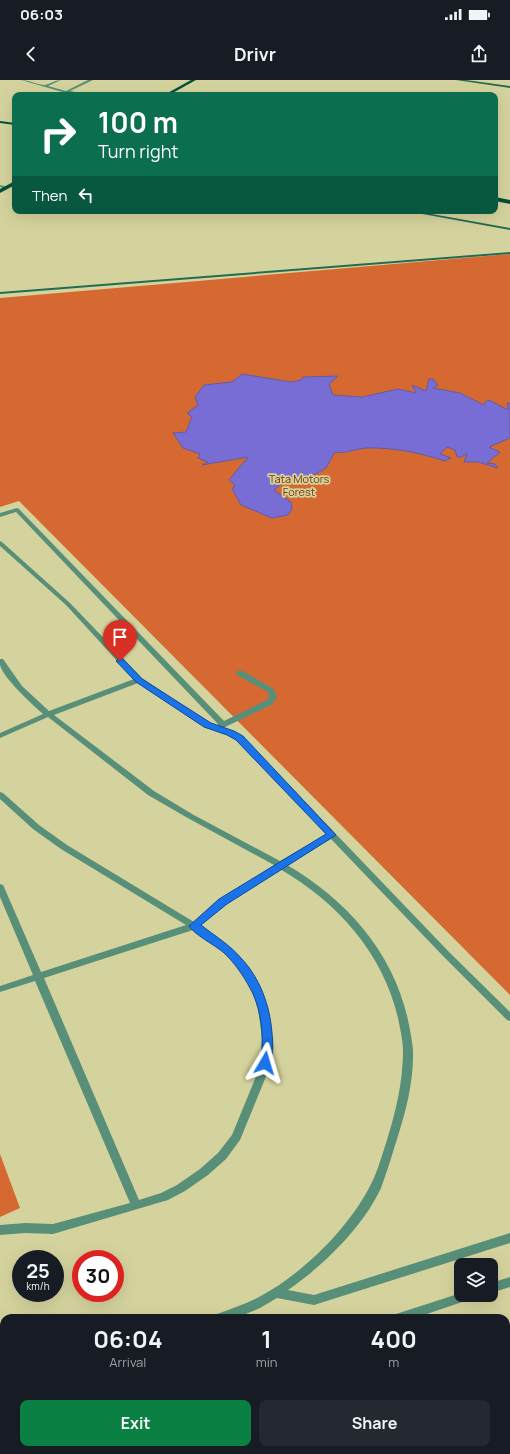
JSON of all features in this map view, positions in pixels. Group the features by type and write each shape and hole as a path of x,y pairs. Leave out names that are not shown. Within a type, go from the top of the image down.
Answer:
{"main road":[{"path":"458,80 483,82"},
{"path":"473,80 510,86"},
{"path":"173,92 196,82"},
{"path":"181,92 196,82"},
{"path":"0,122 12,124"},
{"path":"0,191 2,186 12,180"},
{"path":"2,186 12,184"},
{"path":"498,200 510,202"},
{"path":"498,206 510,208"},
{"path":"425,214 510,229"},
{"path":"0,294 510,254"}],"street":[{"path":"23,80 66,92 91,80"},
{"path":"44,86 59,80"},
{"path":"0,515 17,510 220,726 240,738 510,1018"},
{"path":"0,543 68,604 139,680 207,725 220,726 268,703 273,698 270,691 240,673"},
{"path":"0,661 21,689 49,714 152,794 280,865 326,896 348,915 366,936 381,959 395,989 403,1018 408,1049 406,1082 401,1107 387,1153 374,1188 348,1229 315,1262 276,1293 245,1310 233,1314"},
{"path":"0,736 49,714 139,680"},
{"path":"0,795 36,826 64,847 194,926 227,950 239,961 256,988 263,1008 268,1045 265,1063 246,1117 236,1137 222,1156 204,1172 181,1188 164,1197 53,1229 25,1228 0,1230"},
{"path":"0,989 194,926 223,902 280,865 332,835"},
{"path":"0,887 136,1205"},
{"path":"276,1293 314,1300 510,1238"},
{"path":"498,1286 510,1282"},
{"path":"412,1314 454,1300"}],"green space":[{"name":"Tata Motors Forest","path":"510,254 510,995 19,501 0,507 0,298"},
{"path":"0,1154 20,1208 0,1217"}],"shaded area":[{"path":"242,374 291,382 301,380 303,377 338,376 329,384 333,395 362,397 398,389 416,393 412,385 426,391 429,379 433,379 438,385 433,388 460,393 484,405 487,400 508,410 507,403 510,403 510,438 489,447 500,452 487,463 495,464 498,468 478,462 464,462 467,454 457,457 455,450 447,447 440,454 451,458 445,461 426,455 386,448 366,448 347,452 335,452 326,468 305,480 296,478 285,481 274,490 291,502 292,509 288,515 272,518 241,505 232,489 235,485 229,480 248,457 202,465 208,462 198,458 200,454 183,448 173,433 186,432 192,417 187,413 198,405 195,397 204,385 232,382"}],"route":[{"path":"120,661 139,680 207,725 240,738 332,835 280,865 223,902 194,926 227,950 239,961 256,988 263,1008 266,1026 268,1045 265,1063"}]}
